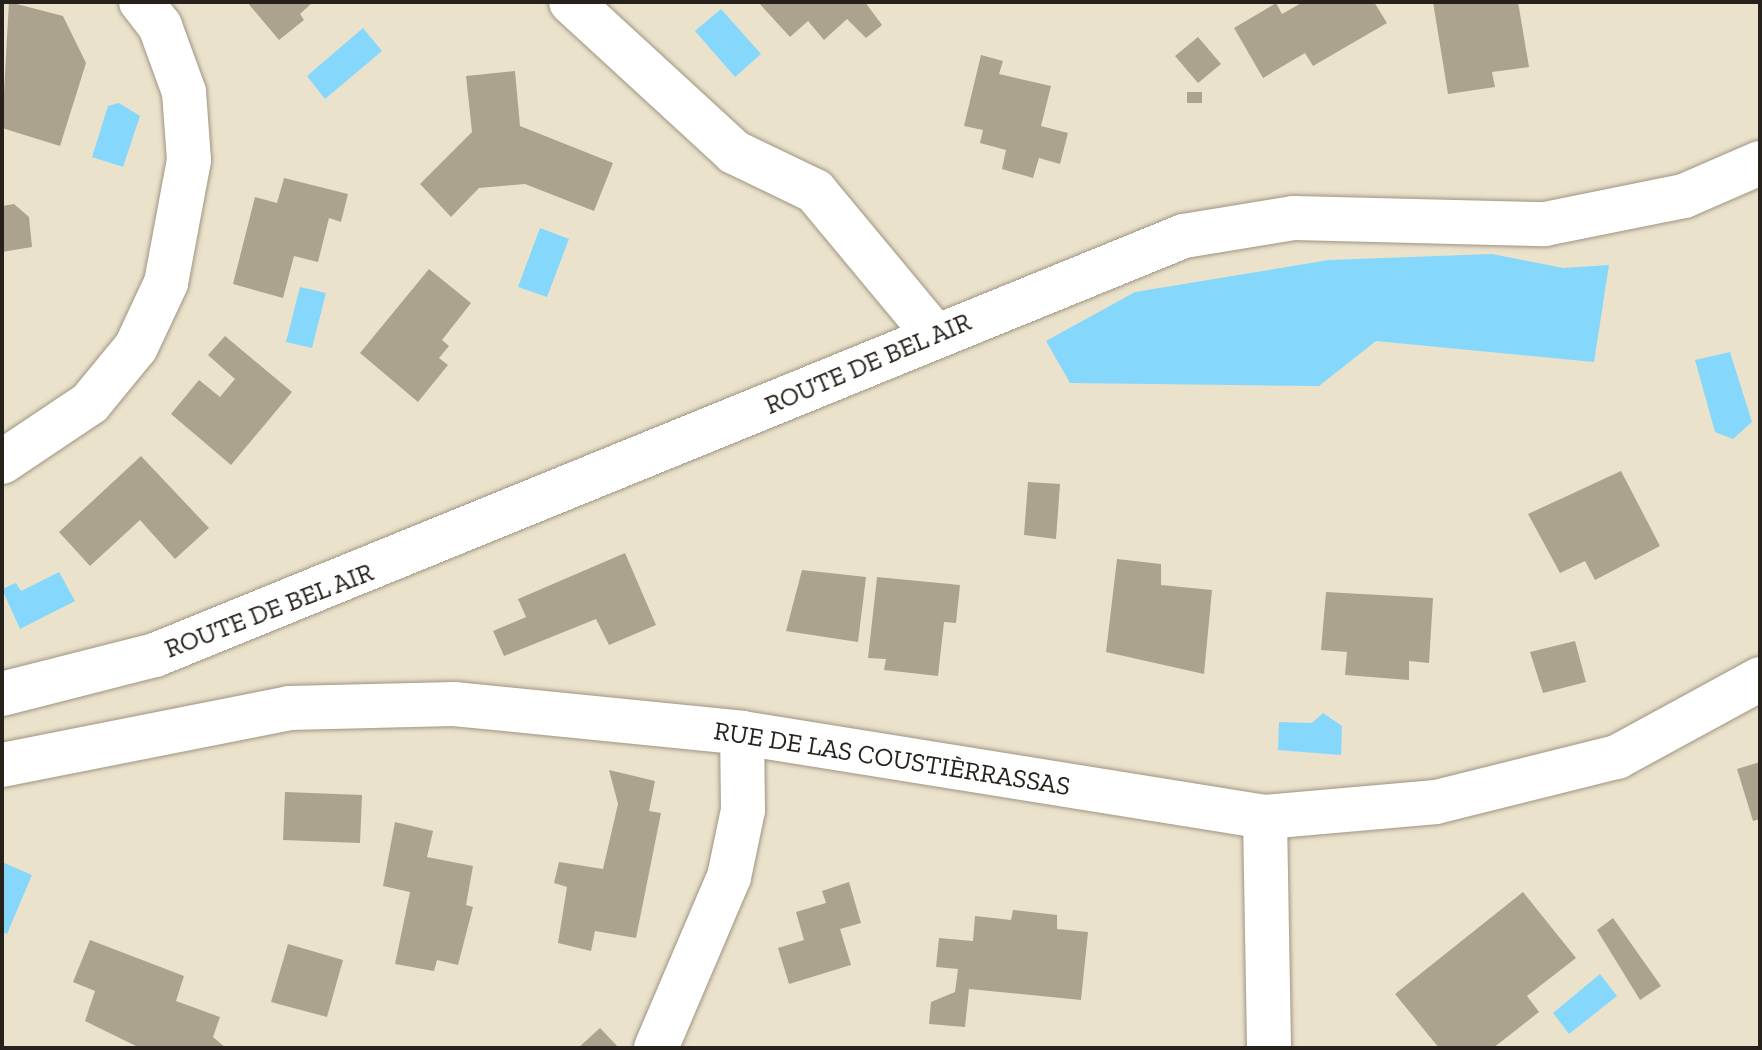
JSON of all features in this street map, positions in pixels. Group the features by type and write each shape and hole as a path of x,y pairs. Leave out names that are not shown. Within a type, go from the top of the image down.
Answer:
{"street":[{"path":"2,462 90,403 136,347 166,283 189,160 184,92 160,26 141,2"},
{"path":"571,2 734,152 815,191 933,333"},
{"name":"ROUTE DE BEL AIR","path":"2,694 155,655 494,523 933,333 1184,236 1294,218 1545,224 1684,196 1760,163"},
{"name":"RUE DE LAS COUSTIÈRRASSAS","path":"2,765 289,708 454,704 742,733 1265,817 1436,802 1617,757 1760,679"},
{"path":"656,1048 729,877 743,810 742,733"},
{"path":"1265,817 1269,1048"}],"water":[{"path":"721,9 761,54 735,77 695,31"},
{"path":"363,28 382,51 325,99 307,76"},
{"path":"119,103 140,116 123,167 92,157 108,106"},
{"path":"540,228 569,239 547,297 518,287"},
{"path":"1492,254 1563,268 1609,265 1594,362 1376,341 1319,386 1070,383 1046,341 1135,292 1329,260"},
{"path":"300,287 326,293 312,348 286,342"},
{"path":"1730,352 1752,422 1733,439 1715,432 1695,360"},
{"path":"59,572 75,601 20,629 2,589 16,583 21,591"},
{"path":"1323,713 1342,726 1341,755 1278,750 1279,722 1312,723"},
{"path":"2,862 32,875 7,934 2,932"},
{"path":"1600,974 1617,996 1569,1034 1553,1013"}],"building":[{"path":"9,2 63,16 86,63 60,146 2,128"},
{"path":"247,2 313,2 300,14 304,20 279,40"},
{"path":"758,2 865,2 882,25 866,38 847,19 824,40 808,21 790,37"},
{"path":"1303,2 1374,2 1387,23 1313,66 1305,53 1263,78 1234,28 1276,3 1282,14"},
{"path":"1433,2 1518,2 1529,67 1492,72 1495,87 1448,94"},
{"path":"1198,37 1221,64 1198,83 1175,56"},
{"path":"981,55 1003,61 999,74 1051,86 1041,126 1068,133 1060,164 1039,158 1033,178 1002,169 1006,150 980,143 983,130 964,126"},
{"path":"515,71 520,126 613,163 594,211 525,184 479,188 451,217 420,184 472,132 466,76"},
{"path":"1187,92 1202,92 1202,103 1187,103"},
{"path":"284,178 348,194 341,222 329,218 318,262 294,256 283,298 233,284 255,197 277,203"},
{"path":"14,204 29,217 32,247 2,252 2,206"},
{"path":"429,269 471,303 442,340 449,346 439,358 448,365 418,402 360,353"},
{"path":"225,336 292,392 231,465 171,414 199,380 220,397 235,379 208,355"},
{"path":"141,456 209,528 175,559 140,520 90,566 59,532"},
{"path":"1621,471 1660,546 1595,580 1585,561 1560,573 1528,514"},
{"path":"1028,482 1060,484 1056,539 1024,535"},
{"path":"625,553 656,625 609,645 596,619 504,656 493,631 526,617 518,599"},
{"path":"1117,559 1161,564 1161,585 1212,590 1204,674 1106,652"},
{"path":"802,570 866,577 858,642 786,631"},
{"path":"877,577 960,585 956,623 944,622 938,676 884,670 886,659 868,658"},
{"path":"1326,592 1433,598 1429,663 1409,661 1409,680 1345,675 1347,652 1321,650"},
{"path":"1575,641 1586,682 1543,693 1530,652"},
{"path":"1760,762 1760,819 1753,821 1737,769"},
{"path":"609,770 655,781 649,811 661,813 636,938 595,931 591,951 558,943 567,887 554,883 559,862 603,869 618,804"},
{"path":"285,792 362,795 360,843 283,840"},
{"path":"395,822 433,831 427,857 473,866 466,905 473,907 458,965 437,960 434,971 395,964 410,892 383,886"},
{"path":"849,882 861,923 840,929 851,965 789,984 778,948 804,940 796,912 826,903 822,891"},
{"path":"1523,892 1576,958 1527,996 1539,1012 1493,1048 1439,1048 1395,994"},
{"path":"1013,910 1057,915 1057,929 1088,932 1081,1000 969,989 965,1027 929,1024 931,1002 955,992 958,969 936,967 939,938 973,941 975,916 1011,920"},
{"path":"1613,918 1661,986 1640,1000 1597,930"},
{"path":"90,940 184,976 176,1001 220,1017 213,1037 226,1048 140,1048 85,1021 95,991 73,982"},
{"path":"288,944 343,960 327,1017 271,1002"},
{"path":"600,1028 619,1048 578,1048"}]}
